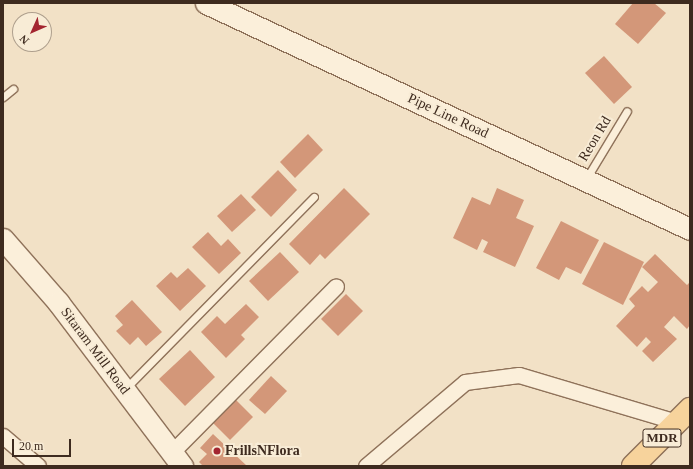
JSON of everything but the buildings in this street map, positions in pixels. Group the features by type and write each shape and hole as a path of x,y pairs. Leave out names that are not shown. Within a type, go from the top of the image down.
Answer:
{"main road":[{"name":"MDR","path":"633,466 684,415"}],"street":[{"name":"Pipe Line Road","path":"206,3 690,229"},
{"name":"Sitaram Mill Road","path":"3,239 58,302 177,459"},
{"path":"177,459 336,286"},
{"path":"366,466 465,382 519,375 684,415"},
{"path":"3,436 38,466"}],"lane":[{"path":"3,97 12,89"},
{"name":"Reon Rd","path":"586,181 627,111"},
{"path":"124,389 314,197"}],"place":[{"name":"FrillsNFlora","path":"217,451"}]}
